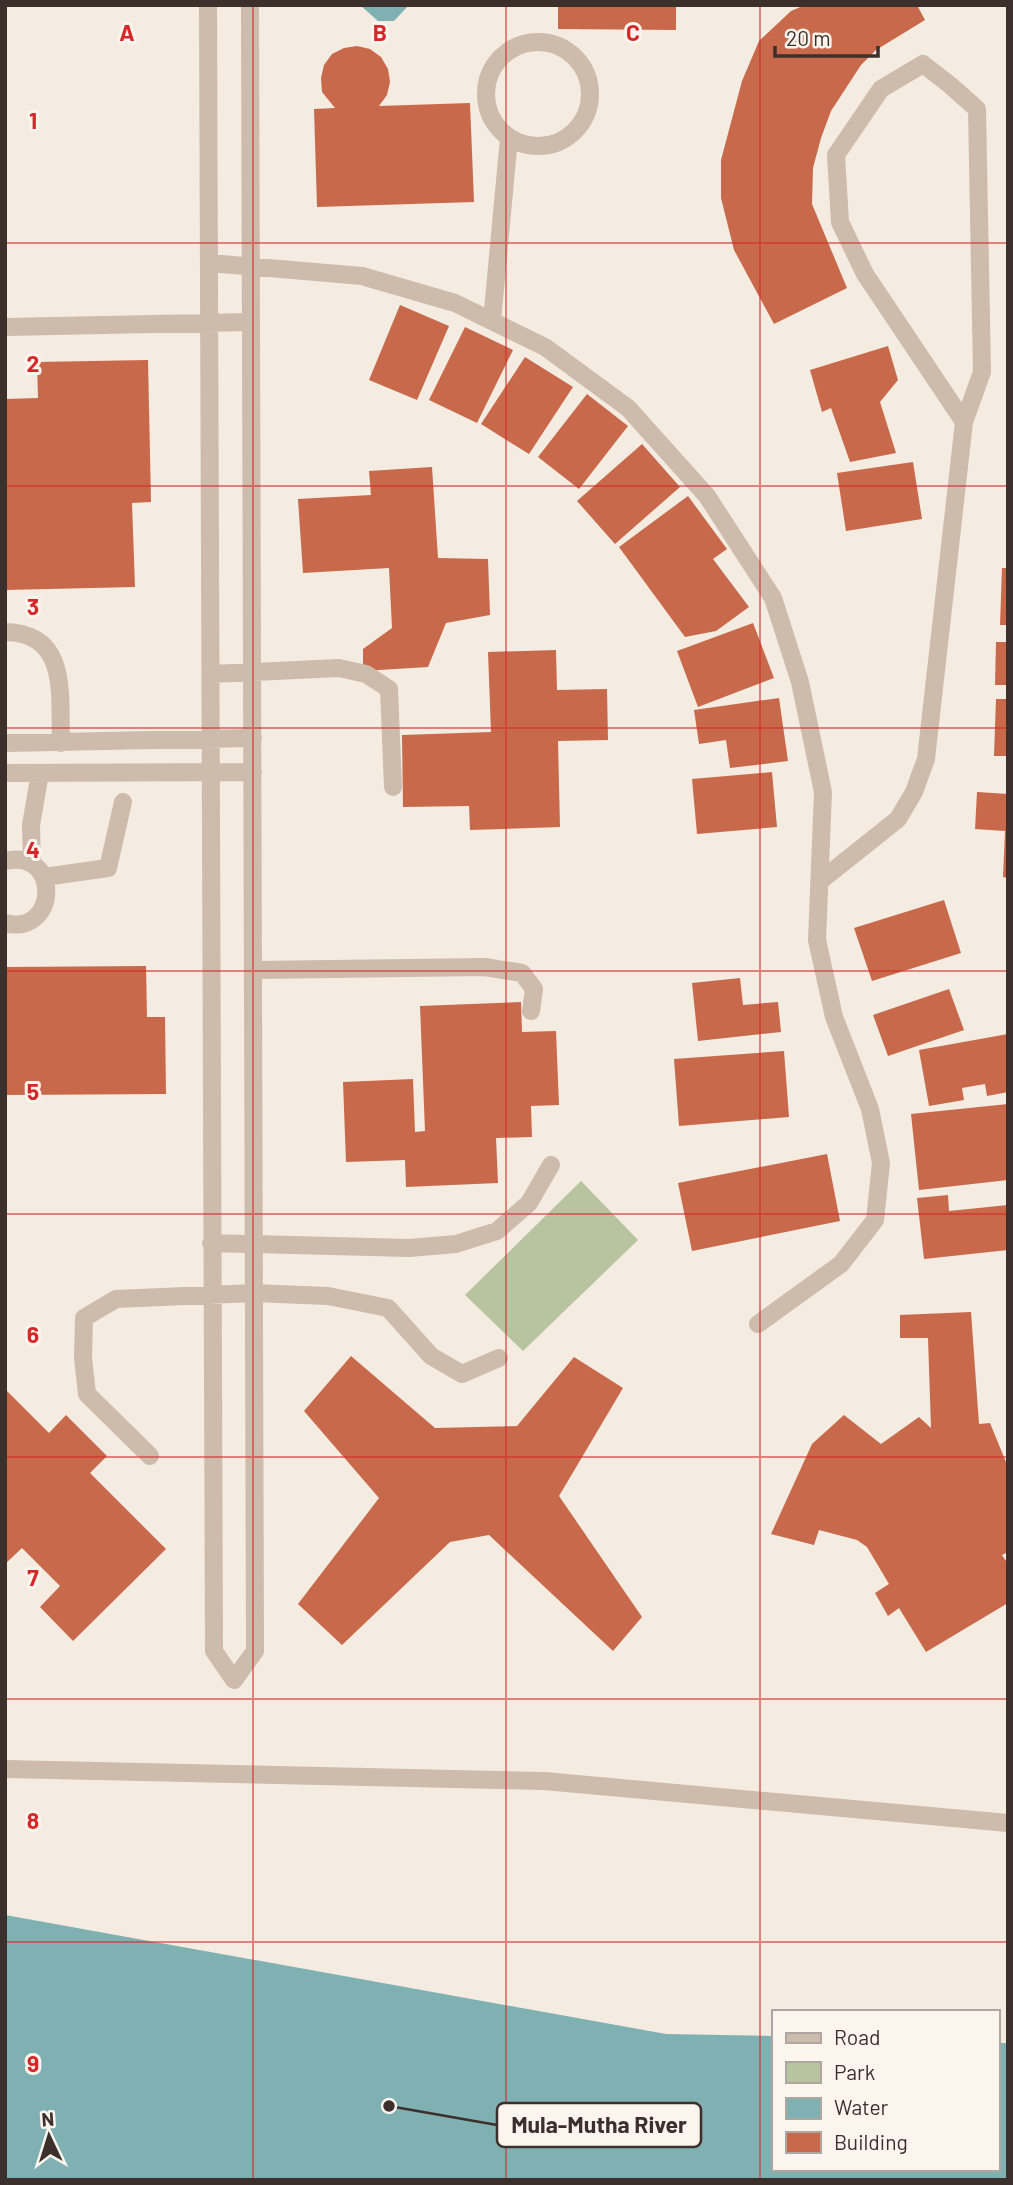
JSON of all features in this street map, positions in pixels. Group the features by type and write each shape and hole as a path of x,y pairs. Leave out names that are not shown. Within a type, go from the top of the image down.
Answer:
{"street":[{"path":"208,5 214,1651 234,1679 255,1651 250,5"},
{"path":"538,42 556,45 571,54 582,66 589,82 587,108 574,131 543,146 509,138 497,127 488,112 488,79 495,64 507,52 521,44 538,42"},
{"path":"819,882 898,819 914,792 926,759 964,422 982,372 976,109 923,64 881,89 836,155 840,222 865,274 964,422"},
{"path":"492,321 509,138"},
{"path":"210,263 362,276 455,303 545,347 628,408 707,496 773,598 800,682 822,792 817,940 835,1017 870,1110 881,1163 875,1220 841,1264 758,1324"},
{"path":"5,327 251,321"},
{"path":"5,632 21,632 41,642 54,657 58,674 61,743"},
{"path":"211,674 339,668 366,674 389,689 393,787"},
{"path":"5,743 253,738"},
{"path":"5,773 253,772"},
{"path":"5,923 21,924 39,914 48,894 38,870 31,825 40,773"},
{"path":"5,861 24,860 38,870 108,868 124,802"},
{"path":"253,970 485,967 522,973 534,989 531,1011"},
{"path":"211,1243 409,1248 456,1244 497,1231 529,1203 551,1165"},
{"path":"150,1456 87,1394 83,1358 84,1318 116,1299 254,1293 328,1296 388,1308 431,1356 462,1374 499,1358"},
{"path":"5,1769 544,1781 1008,1823"}],"green space":[{"path":"581,1181 638,1240 523,1351 465,1295"}],"water":[{"path":"360,5 409,5 394,21 378,21"},
{"path":"5,1915 666,2034 772,2036 772,2171 999,2171 999,2043 1008,2043 1008,2180 5,2180"}],"building":[{"path":"558,5 676,5 676,30 558,29"},
{"path":"805,5 917,5 925,20 876,50 861,65 831,111 821,138 813,168 812,204 847,288 774,324 734,250 721,198 721,160 742,81 759,41 791,11"},
{"path":"357,46 370,49 381,57 388,69 390,82 387,95 379,106 470,103 474,202 317,207 314,109 335,108 322,92 324,65 332,54"},
{"path":"400,305 449,326 417,400 369,380"},
{"path":"465,327 513,350 477,423 429,400"},
{"path":"888,346 898,380 880,402 896,453 850,462 831,408 822,412 810,370"},
{"path":"525,357 573,387 529,454 481,424"},
{"path":"148,360 151,502 132,503 135,587 5,590 5,399 38,398 37,362"},
{"path":"587,394 628,426 579,489 538,457"},
{"path":"642,444 680,487 615,544 577,501"},
{"path":"913,462 922,519 846,531 837,473"},
{"path":"432,467 438,558 488,559 490,615 446,623 428,667 363,671 363,649 392,628 389,568 303,573 298,499 371,495 369,471"},
{"path":"688,496 727,549 713,559 749,607 716,631 685,637 619,547"},
{"path":"1002,568 1008,568 1008,625 1000,625"},
{"path":"753,623 774,678 698,707 677,651"},
{"path":"996,642 1008,642 1008,685 995,685"},
{"path":"556,650 557,690 607,689 608,740 558,741 560,827 470,830 469,806 403,807 402,735 491,732 488,652"},
{"path":"779,698 788,761 730,768 726,740 699,744 694,710"},
{"path":"996,699 1008,699 1008,756 994,756"},
{"path":"772,772 777,827 697,834 692,779"},
{"path":"977,792 1008,794 1008,878 1003,877 1005,831 975,829"},
{"path":"944,900 961,953 872,981 854,928"},
{"path":"146,966 147,1017 165,1017 166,1094 5,1095 5,967"},
{"path":"740,978 743,1005 778,1002 781,1032 698,1041 692,983"},
{"path":"949,989 964,1030 888,1056 873,1015"},
{"path":"521,1002 522,1032 556,1031 559,1105 531,1106 532,1137 496,1138 498,1183 406,1187 405,1160 346,1162 343,1082 413,1079 415,1132 425,1131 420,1006"},
{"path":"1008,1034 1008,1092 987,1096 985,1084 962,1088 964,1100 929,1106 919,1050"},
{"path":"784,1051 789,1117 679,1126 674,1059"},
{"path":"1008,1104 1008,1180 919,1190 911,1114"},
{"path":"827,1154 840,1221 692,1251 678,1183"},
{"path":"948,1195 949,1211 1008,1205 1008,1250 924,1259 917,1198"},
{"path":"971,1312 979,1424 990,1423 1008,1467 1008,1552 1002,1555 1008,1564 1008,1603 926,1652 899,1608 888,1616 875,1593 889,1584 867,1547 857,1540 819,1530 814,1545 771,1534 812,1444 844,1415 881,1444 919,1417 931,1428 928,1338 900,1338 900,1315"},
{"path":"351,1356 435,1428 517,1426 574,1357 623,1388 559,1496 642,1617 613,1651 489,1535 450,1542 342,1645 298,1604 379,1498 304,1411"},
{"path":"5,1389 49,1433 66,1415 107,1456 90,1473 166,1549 73,1641 40,1607 60,1586 22,1548 5,1564"}],"place":[{"name":"Mula-Mutha River","path":"389,2106"}]}
